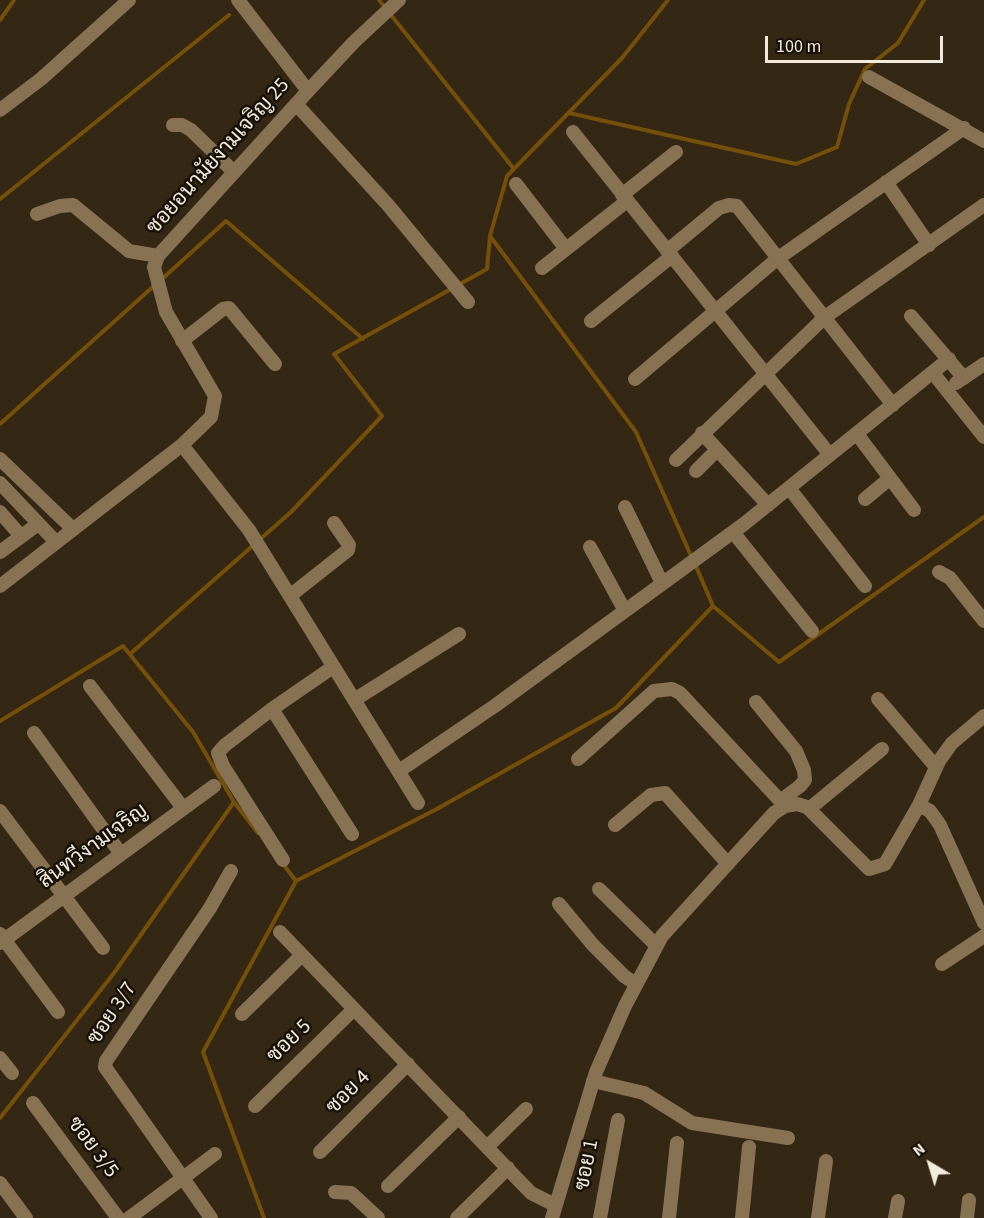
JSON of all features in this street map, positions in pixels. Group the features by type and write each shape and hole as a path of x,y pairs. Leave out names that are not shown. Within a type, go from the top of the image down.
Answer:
{"street":[{"path":"0,110 41,79 129,0"},
{"path":"238,0 308,91"},
{"name":"ซอยอนามัยงามเจริญ 25","path":"0,586 182,445 203,426 215,405 212,389 166,312 155,276 154,267 158,256 308,91 399,0"},
{"path":"869,77 984,141"},
{"path":"296,104 388,205 468,302"},
{"path":"173,125 182,125 192,130 234,172"},
{"path":"635,379 777,259 964,128"},
{"path":"573,132 830,455"},
{"path":"542,268 676,152"},
{"path":"886,182 929,245"},
{"path":"516,184 566,249"},
{"path":"37,214 60,206 73,205 129,251 158,256"},
{"path":"591,321 718,208 733,205 825,317 893,405"},
{"path":"676,460 764,373 825,317 984,205"},
{"path":"182,341 223,309 229,308 276,364"},
{"path":"911,316 964,378"},
{"path":"399,771 496,705 733,532 949,359"},
{"path":"947,390 984,364"},
{"path":"933,373 984,437"},
{"path":"702,433 768,505"},
{"path":"857,434 914,510"},
{"path":"182,445 249,530 418,802"},
{"path":"696,471 717,450"},
{"path":"0,459 73,529"},
{"path":"865,499 889,478"},
{"path":"0,483 56,542"},
{"path":"789,488 865,586"},
{"path":"625,507 662,583"},
{"path":"0,512 21,536"},
{"path":"291,595 348,550 349,545 334,523"},
{"path":"0,552 38,524"},
{"path":"733,532 812,631"},
{"path":"590,548 625,610"},
{"path":"939,572 950,578 984,621"},
{"path":"354,700 459,634"},
{"path":"283,860 219,757 224,746 333,667"},
{"path":"90,686 183,808"},
{"path":"578,759 654,691 672,689 680,693 783,804 796,804 809,808 869,869 885,864 890,858 936,767 952,743 984,716"},
{"path":"878,699 936,767"},
{"path":"280,932 531,1193 554,1211 593,1081 656,945 667,930 805,780 804,770 796,751 756,702"},
{"path":"272,709 352,834"},
{"path":"34,733 121,854"},
{"path":"809,808 882,749"},
{"name":"สินทวีงามเจริญ","path":"1,939 214,786"},
{"path":"615,825 651,795 664,793 728,864"},
{"path":"918,805 930,811 940,825 984,923"},
{"path":"0,811 103,948"},
{"name":"ซอย 3/7","path":"211,1218 107,1073 106,1061 210,908 231,871"},
{"path":"599,889 656,945"},
{"path":"559,904 593,945 624,976 636,984"},
{"path":"942,964 984,936"},
{"path":"1,939 58,1012"},
{"path":"242,1014 302,955"},
{"name":"ซอย 5","path":"255,1106 354,1009"},
{"path":"0,1058 12,1073"},
{"name":"ซอย 4","path":"320,1152 408,1064"},
{"path":"593,1081 644,1093 692,1123 788,1138"},
{"name":"ซอย 3/5","path":"33,1102 118,1218"},
{"path":"488,1147 526,1109"},
{"path":"388,1186 459,1117"},
{"name":"ซอย 1","path":"600,1218 618,1120"},
{"path":"669,1218 676,1143"},
{"path":"742,1218 749,1147"},
{"path":"129,1218 215,1154"},
{"path":"818,1218 826,1161"},
{"path":"457,1218 508,1168"},
{"path":"0,1183 26,1218"},
{"path":"335,1192 351,1193 378,1218"},
{"path":"967,1218 969,1200"},
{"path":"895,1218 897,1201"}],"waterway":[{"path":"0,20 14,0"},
{"path":"379,0 514,169"},
{"path":"490,236 507,176 622,58 668,0"},
{"path":"569,113 796,164 837,147 849,104 865,69 898,43 924,0"},
{"path":"0,199 229,15"},
{"path":"162,279 226,221 363,339"},
{"path":"130,654 291,512 382,416 334,354 487,269 490,236 636,432 692,558"},
{"path":"0,424 156,284"},
{"path":"695,564 713,606 779,662 984,517"},
{"path":"264,1218 203,1052 296,881 435,810 616,708 713,606"},
{"path":"0,721 123,646 193,732 234,802 258,833"},
{"path":"0,1118 114,973 234,802"},
{"path":"283,864 296,881"}]}
